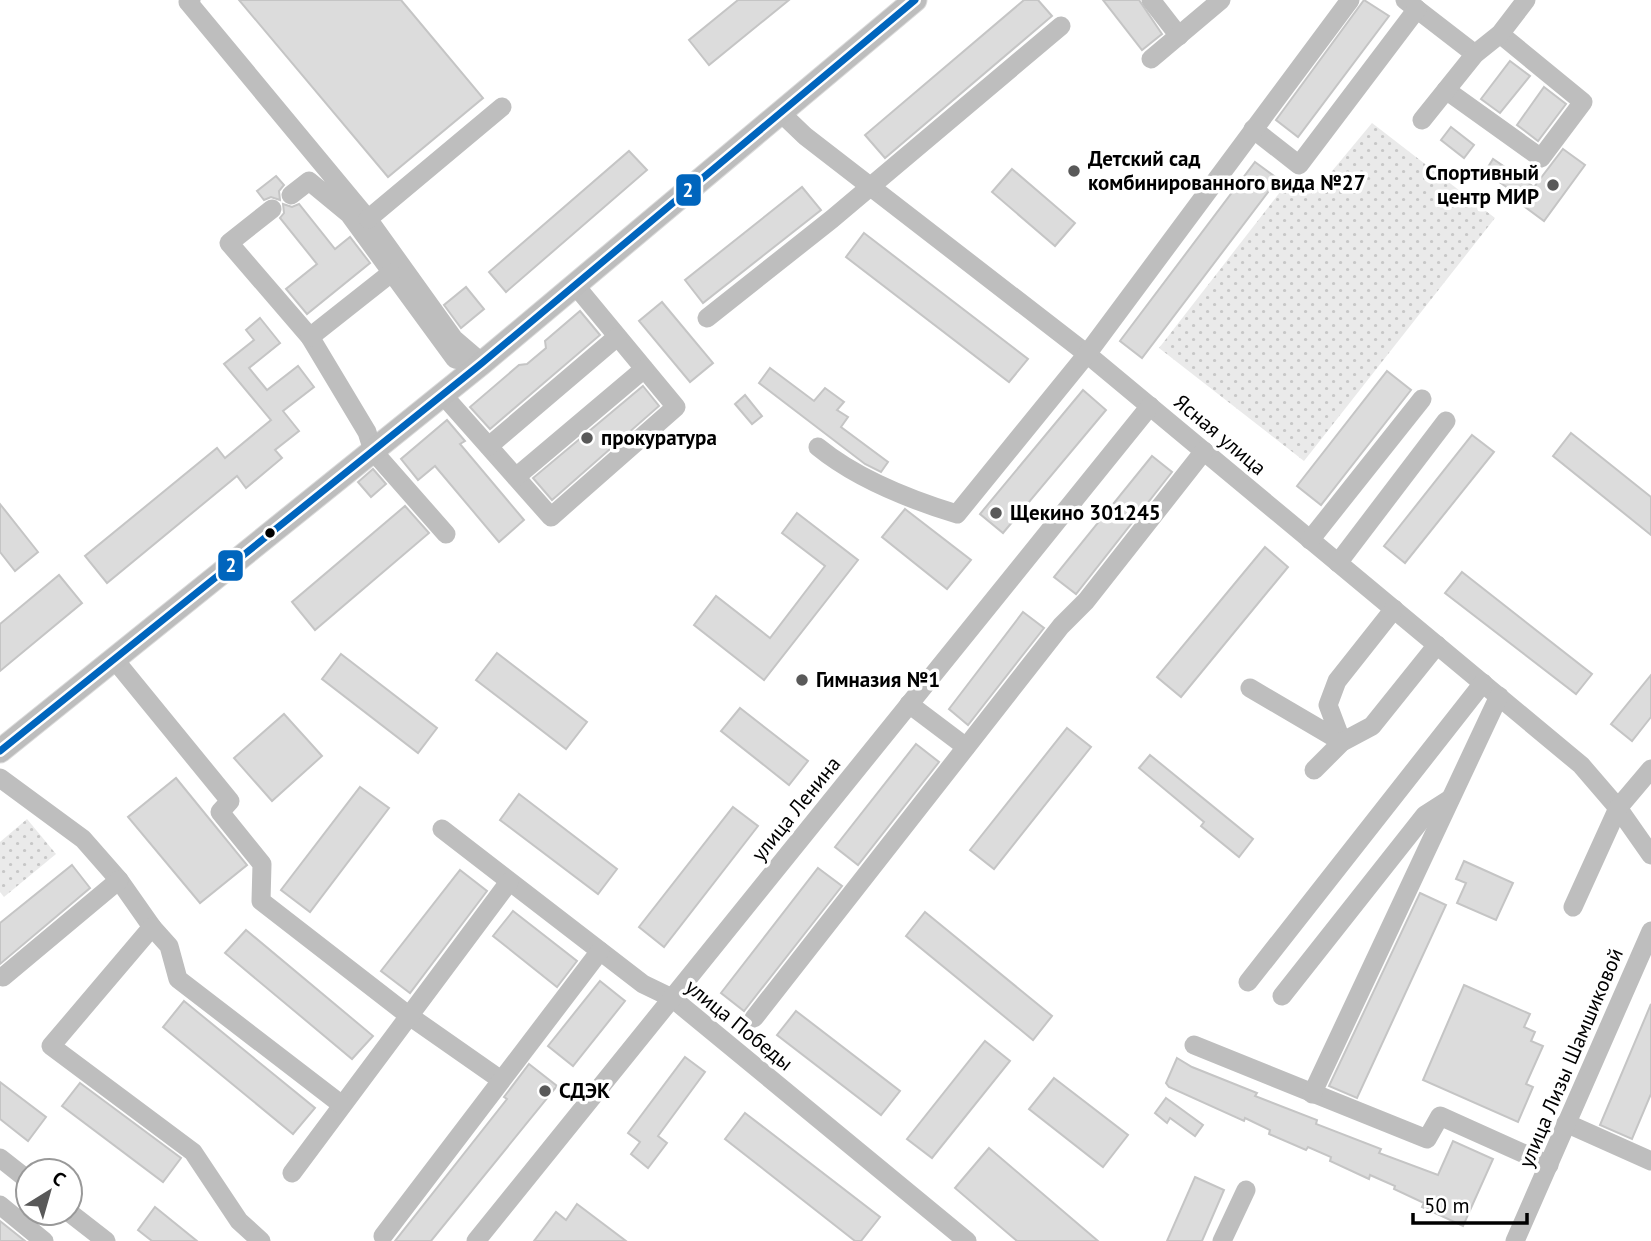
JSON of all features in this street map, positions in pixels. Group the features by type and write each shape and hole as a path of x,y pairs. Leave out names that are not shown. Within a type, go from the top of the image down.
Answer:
{"main road":[{"path":"0,751 482,363 915,0"}],"street":[{"path":"191,0 188,2 368,219 454,339 482,363"},
{"path":"1151,0 1179,36"},
{"path":"1151,59 1221,0"},
{"path":"818,447 835,461 911,500 957,514 1087,354 1350,0"},
{"path":"1422,120 1475,54 1500,34 1526,0"},
{"path":"1252,130 1299,165 1411,5 1475,54"},
{"path":"707,318 1061,26"},
{"path":"1446,90 1541,158 1583,102 1500,34"},
{"path":"368,219 502,107"},
{"name":"Ясная улица","path":"780,112 805,136 1087,354 1150,406 1581,765 1618,808"},
{"path":"291,195 309,181 349,214 455,359 482,363"},
{"path":"272,209 229,243 310,337 366,432 373,451 446,534"},
{"path":"310,337 391,273"},
{"path":"443,395 551,517 676,407 575,285"},
{"path":"489,446 617,337"},
{"path":"516,477 644,369"},
{"path":"1310,540 1422,399"},
{"name":"улица Ленина","path":"477,1241 1150,406"},
{"path":"1338,563 1447,421"},
{"path":"754,1018 1203,451"},
{"path":"1342,742 1328,705 1337,681 1394,609"},
{"path":"1314,770 1342,742 1372,726 1437,645"},
{"path":"114,659 230,801 220,813 262,864 261,901 408,1015 501,1080"},
{"path":"1250,688 1342,742"},
{"path":"1312,1094 1451,799 1491,690"},
{"path":"1248,982 1491,690"},
{"path":"909,704 966,747"},
{"path":"1573,907 1618,808 1651,769"},
{"path":"0,778 83,839 119,880 169,946 178,979 342,1105"},
{"path":"1282,996 1425,816 1451,799"},
{"path":"1618,808 1651,855"},
{"name":"улица Победы","path":"442,829 643,984 672,998 946,1234 967,1241"},
{"path":"3,976 119,880"},
{"path":"292,1173 509,882"},
{"path":"152,927 51,1046 193,1152 239,1222 261,1241"},
{"name":"улица Лизы Шамшиковой","path":"1515,1241 1566,1124 1642,973 1651,931"},
{"path":"383,1236 600,951"},
{"path":"1194,1045 1427,1139 1440,1116 1549,1165"},
{"path":"1566,1124 1651,1161"},
{"path":"0,1158 14,1169"},
{"path":"1222,1241 1246,1191"},
{"path":"0,1205 44,1241"},
{"path":"84,1224 106,1241"}],"shaded area":[{"path":"1372,123 1495,218 1304,461 1159,348 1291,178 1313,194"},
{"path":"27,819 56,854 4,897 0,892 0,842"}],"building":[{"path":"239,0 401,0 483,98 388,177"},
{"path":"738,0 789,0 709,65 689,40"},
{"path":"1024,0 1038,0 1052,16 885,158 865,135"},
{"path":"1103,0 1139,0 1162,34 1142,50"},
{"path":"1364,0 1389,16 1298,137 1276,120"},
{"path":"1510,61 1530,76 1500,113 1481,99"},
{"path":"1544,87 1566,104 1538,141 1517,125"},
{"path":"1451,127 1474,145 1464,158 1441,140"},
{"name":"Спортивный центр МИР","path":"1563,149 1585,165 1544,221 1521,204 1525,200 1485,172 1493,159 1534,187"},
{"path":"629,151 647,170 506,292 489,272"},
{"path":"1255,162 1278,179 1142,358 1120,341"},
{"path":"1012,169 1075,223 1055,246 992,192"},
{"path":"276,176 284,185 279,191 280,200 271,197 264,200 257,191"},
{"path":"802,187 821,210 703,303 685,280"},
{"path":"283,204 292,207 299,204 335,249 350,237 370,263 307,314 286,289 317,264 280,218 284,213"},
{"path":"864,233 1028,359 1009,382 846,257"},
{"path":"466,287 484,309 461,328 444,305"},
{"path":"662,302 713,363 690,382 639,321"},
{"path":"580,311 600,335 490,429 470,407 519,365 527,364 546,348 545,341"},
{"path":"260,318 280,343 249,368 267,390 298,366 314,387 283,411 299,431 275,450 282,458 246,488 237,476 107,583 85,556 217,448 225,458 271,420 224,364 254,340 246,330"},
{"path":"770,368 814,401 825,388 844,402 837,410 848,417 841,427 888,462 881,472 865,464 759,383"},
{"path":"1387,371 1411,390 1321,505 1297,486"},
{"path":"643,386 659,406 552,500 533,478"},
{"path":"1083,390 1106,410 1003,533 980,514"},
{"path":"745,395 762,416 752,424 735,404"},
{"path":"447,420 465,441 460,444 524,520 499,542 435,466 418,480 401,459"},
{"path":"1571,433 1651,497 1651,535 1553,456"},
{"path":"1472,435 1494,452 1405,563 1384,546"},
{"path":"1152,456 1172,472 1076,594 1054,577"},
{"path":"373,469 386,484 371,497 358,482"},
{"path":"0,504 38,552 15,571 0,552"},
{"path":"405,506 429,533 315,630 292,602"},
{"path":"905,509 971,560 947,589 882,537"},
{"path":"797,513 858,560 764,680 694,625 716,596 770,638 825,566 782,533"},
{"path":"1265,547 1288,567 1181,697 1157,677"},
{"path":"1462,572 1592,674 1576,694 1445,593"},
{"path":"59,575 82,603 0,671 0,624"},
{"path":"1023,612 1044,628 968,725 949,709"},
{"path":"497,653 587,722 566,749 476,680"},
{"path":"341,654 437,728 418,753 322,679"},
{"path":"1651,675 1651,717 1632,741 1611,724"},
{"path":"740,708 808,761 789,785 721,731"},
{"path":"284,714 322,756 272,801 234,758"},
{"path":"1067,728 1091,747 994,869 970,850"},
{"path":"916,744 939,762 858,865 835,847"},
{"path":"1150,755 1253,839 1239,857 1201,826 1204,822 1139,768"},
{"path":"176,778 247,865 200,903 128,817"},
{"path":"360,787 389,808 310,912 281,890"},
{"path":"519,794 617,869 598,894 500,820"},
{"path":"733,807 758,826 664,947 639,927"},
{"path":"1464,861 1513,883 1496,920 1457,903 1466,883 1456,879"},
{"path":"72,865 90,888 0,964 0,923"},
{"path":"818,868 842,886 744,1011 721,993"},
{"path":"460,870 487,891 410,993 381,971"},
{"path":"1420,893 1446,905 1357,1098 1329,1086"},
{"path":"513,911 577,961 557,987 493,936"},
{"path":"925,912 1052,1016 1033,1040 906,936"},
{"path":"246,930 373,1036 352,1059 225,953"},
{"path":"600,981 625,1001 573,1066 548,1046"},
{"path":"1464,985 1530,1014 1524,1027 1535,1032 1531,1041 1543,1046 1526,1084 1533,1087 1518,1122 1423,1080"},
{"path":"184,1001 315,1108 293,1134 163,1027"},
{"path":"1651,1004 1651,1094 1632,1139 1600,1125"},
{"path":"796,1011 900,1091 881,1115 777,1035"},
{"path":"985,1041 1010,1061 932,1158 907,1139"},
{"path":"685,1057 705,1072 658,1136 667,1143 648,1168 631,1154 640,1142 628,1133"},
{"path":"1177,1058 1192,1067 1257,1093 1255,1096 1317,1120 1316,1124 1381,1149 1379,1153 1438,1175 1453,1141 1493,1159 1463,1226 1422,1207 1424,1203 1394,1189 1395,1186 1370,1175 1369,1179 1330,1161 1331,1157 1308,1147 1306,1150 1269,1134 1270,1130 1245,1118 1244,1121 1169,1087 1166,1083"},
{"path":"529,1064 557,1086 431,1241 395,1241 507,1099 504,1097"},
{"path":"1054,1078 1128,1135 1103,1167 1029,1109"},
{"path":"0,1082 46,1117 28,1141 0,1119"},
{"path":"80,1083 181,1158 163,1182 62,1106"},
{"path":"1166,1098 1203,1125 1195,1136 1170,1118 1167,1123 1155,1113"},
{"path":"745,1113 880,1217 861,1241 855,1241 725,1139"},
{"path":"989,1148 1098,1241 1017,1241 955,1188"},
{"path":"1195,1177 1224,1190 1202,1241 1167,1241"},
{"path":"577,1204 626,1241 534,1241 556,1212 566,1220"},
{"path":"155,1207 197,1241 152,1241 138,1230"},
{"path":"0,1221 25,1241 0,1241"}],"transit line":[{"name":"2","path":"0,751 482,363 915,0"}],"place":[{"name":"Детский сад комбинированного вида №27","path":"1074,171"},
{"name":"Спортивный центр МИР","path":"1553,185"},
{"name":"прокуратура","path":"587,438"},
{"name":"Щекино 301245","path":"996,513"},
{"name":"Гимназия №1","path":"802,680"},
{"name":"СДЭК","path":"545,1091"}]}
